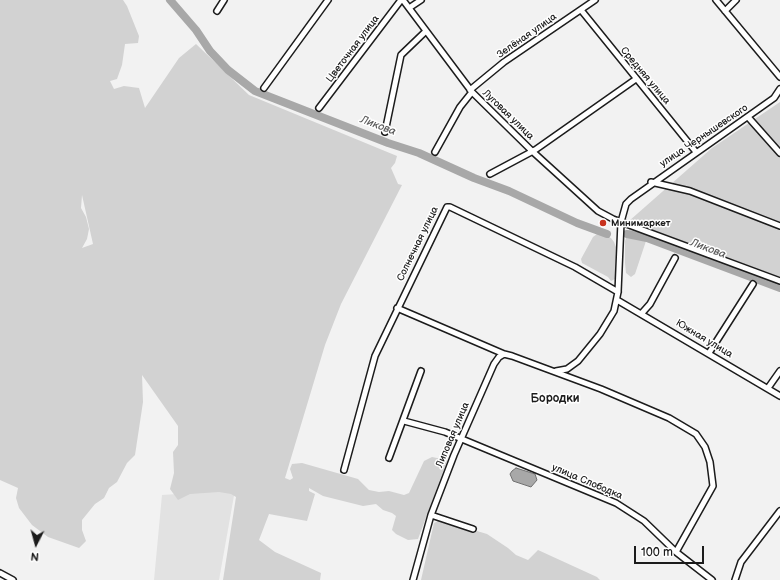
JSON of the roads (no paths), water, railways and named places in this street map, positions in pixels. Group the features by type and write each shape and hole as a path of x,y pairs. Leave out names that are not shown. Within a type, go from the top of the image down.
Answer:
{"street":[{"path":"217,11 224,0"},
{"path":"264,88 328,0"},
{"name":"Луговая улица","path":"402,0 471,91 532,151 598,211 621,222 780,281"},
{"name":"Цветочная улица","path":"319,108 402,0"},
{"path":"409,8 421,0"},
{"name":"Зелёная улица","path":"435,152 460,107 471,91 504,62 595,0"},
{"path":"716,0 780,77"},
{"path":"725,11 736,0"},
{"name":"Средняя улица","path":"581,10 696,152"},
{"path":"385,132 401,55 426,31"},
{"path":"490,174 532,151 636,79"},
{"name":"улица Чернышевского","path":"617,299 621,222 626,204 651,182 774,98 780,90"},
{"path":"748,117 780,153"},
{"path":"651,182 690,191 780,226"},
{"name":"Солнечная улица","path":"344,470 375,356 445,208 448,207 575,267 618,292"},
{"path":"642,313 650,304 675,258"},
{"path":"709,353 753,284"},
{"path":"555,371 567,369 588,350 608,323 617,299"},
{"name":"Южная улица","path":"617,299 780,396"},
{"path":"397,308 504,354 555,371 669,418 696,434 702,441 710,462 713,486 676,552"},
{"name":"Липовая улица","path":"413,580 431,515 460,439 494,364 499,357 504,354"},
{"path":"389,458 399,429 404,421 408,404 421,371"},
{"path":"768,388 780,371"},
{"name":"улица Слободка","path":"404,421 444,432 616,503 644,521 676,552 712,580"},
{"path":"735,580 741,562 780,511"},
{"path":"431,515 472,529"},
{"path":"0,572 13,580"}],"waterway":[{"name":"Ликова","path":"170,0 196,30 210,51 228,70 255,91 388,143 419,153 474,178 509,191 577,223 607,234"},
{"name":"Ликова","path":"627,234 647,238 780,288"}],"place":[{"name":"Минимаркет","path":"603,223"}],"district":[{"name":"Бородки","path":"555,399"}]}
